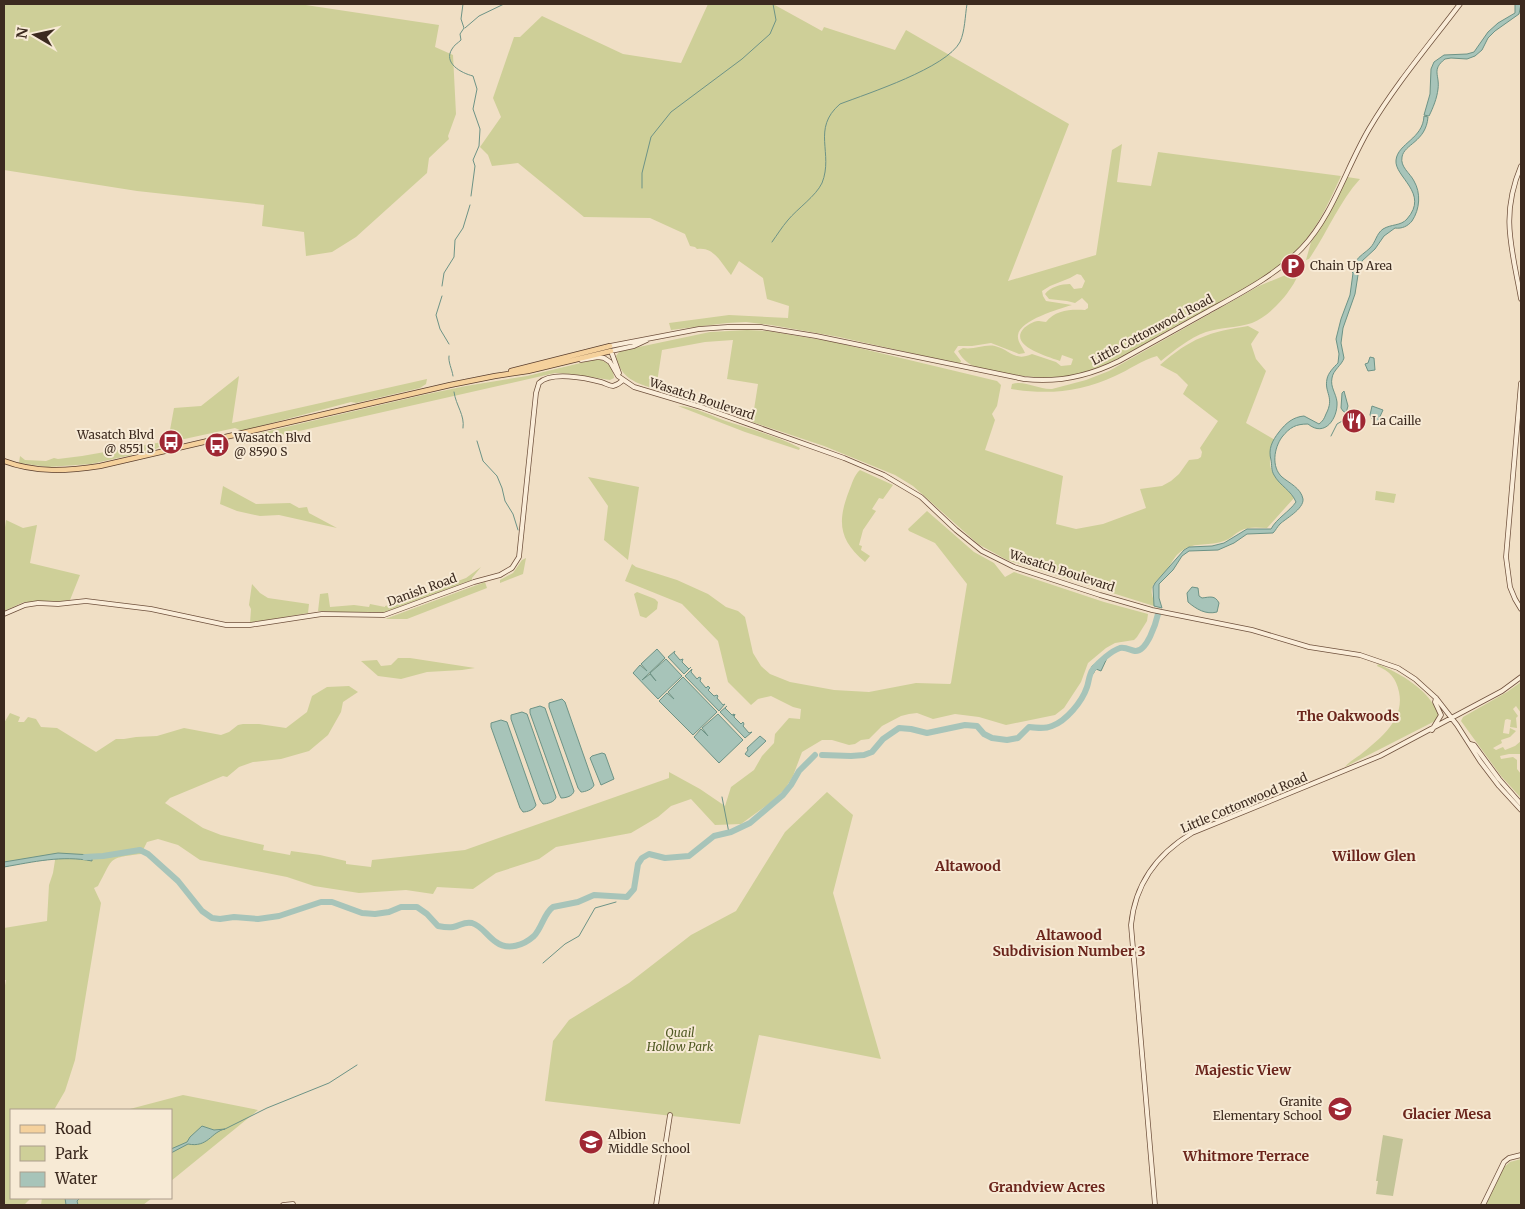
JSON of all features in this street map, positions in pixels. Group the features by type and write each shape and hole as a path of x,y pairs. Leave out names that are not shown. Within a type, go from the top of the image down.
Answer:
{"main road":[{"name":"Little Cottonwood Road","path":"611,349 634,346 649,339 699,329 750,327 797,332 1024,379 1063,379 1089,374 1104,368 1276,272 1301,249 1322,222 1359,145 1378,115 1460,4"},
{"path":"1521,166 1511,193 1509,226 1521,299"},
{"path":"611,349 615,367 623,380"},
{"name":"Wasatch Boulevard","path":"4,461 26,468 48,470 100,466 611,349"},
{"name":"Wasatch Boulevard","path":"571,359 604,358 610,362 617,375 634,387 701,407 884,475 921,497 956,530 982,551 1014,567 1152,610 1246,629 1309,647 1373,658 1407,673 1426,687 1436,698 1489,773 1521,810"},
{"name":"Danish Road","path":"4,614 25,605 86,601 151,609 226,625 250,625 322,614 378,616 396,612 465,585 500,575 512,568 519,557 536,393 539,383 547,378 567,377 612,386 617,385 623,380"},
{"path":"1521,383 1506,557 1510,587 1521,609"},
{"name":"Little Cottonwood Road","path":"1155,1205 1131,931 1135,901 1148,874 1168,849 1192,833 1348,770 1432,730 1502,691 1521,677"},
{"path":"1432,730 1441,715 1435,702 1436,698"},
{"name":"Wasatch Boulevard","path":"1470,744 1474,745 1499,779 1521,804"},
{"path":"656,1205 670,1115"},
{"path":"1483,1205 1504,1162 1509,1158 1521,1155"},
{"path":"284,1205 293,1204"}],"green space":[{"path":"4,4 299,4 439,25 435,47 453,55 456,114 448,136 449,139 429,158 427,173 356,237 332,252 306,256 304,232 262,226 264,205 137,191 4,170"},
{"path":"708,4 773,4 822,31 824,27 895,50 906,30 1069,124 1008,281 1096,255 1112,150 1122,144 1117,182 1151,186 1158,152 1341,176 1309,236 1281,265 1237,294 1174,327 1130,353 1082,373 1051,377 1010,374 976,367 966,361 958,351 963,348 995,346 1021,357 1032,354 1056,362 1061,366 1071,365 1073,359 1062,355 1060,361 1032,350 1021,340 1020,334 1024,328 1033,322 1046,322 1054,315 1064,311 1085,310 1088,308 1088,304 1082,298 1075,303 1049,299 1045,294 1053,288 1063,285 1070,284 1074,289 1082,288 1085,281 1081,275 1077,274 1042,291 1046,301 1072,305 1041,316 1020,330 1018,340 1025,353 1019,354 991,343 958,346 954,352 961,361 960,364 839,337 746,322 671,330 669,323 729,315 788,318 789,306 767,299 763,278 739,261 731,275 713,253 690,246 685,234 650,218 584,217 518,163 492,166 488,155 480,147 501,117 493,98 514,37 520,37 542,16 623,54 681,63"},
{"path":"1347,177 1360,179 1339,208 1309,259 1306,260 1311,242 1329,214"},
{"path":"1302,261 1300,270 1291,288 1277,306 1252,323 1206,332 1188,341 1161,361 1157,356 1151,358 1090,386 1051,392 1011,389 1012,384 1017,383 1052,389 1086,380 1109,371 1259,286 1288,274"},
{"path":"1248,326 1259,332 1251,344 1256,359 1266,371 1246,423 1275,440 1271,451 1271,467 1273,473 1294,498 1267,528 1247,528 1224,541 1192,546 1181,552 1153,585 1152,594 1157,607 1007,560 978,544 913,486 895,475 824,446 752,422 758,384 727,379 733,340 705,342 662,350 656,389 642,385 625,375 618,364 616,356 620,351 710,332 768,331 834,342 997,381 1001,385 997,406 992,414 995,420 985,450 1063,476 1056,524 1076,529 1103,524 1146,508 1140,489 1162,486 1179,474 1189,460 1201,457 1202,452 1200,448 1218,421 1183,394 1188,385 1177,374 1160,365 1191,342 1211,334"},
{"path":"597,359 604,361 609,366 613,371 614,378 610,380 555,373 242,444 240,441 243,437 423,395 527,376"},
{"path":"239,376 232,423 427,379 426,384 420,388 356,403 351,402 242,431 235,428 166,443 154,450 91,464 48,467 19,463 20,456 25,460 46,461 54,458 82,456 168,441 174,408 201,406"},
{"path":"678,406 696,409 773,436 800,448 799,450 745,432"},
{"path":"860,470 893,485 883,499 879,498 872,509 876,511 863,530 859,545 862,546 861,550 870,556 865,562 856,554 845,538 842,521 845,502 855,477"},
{"path":"588,477 639,487 628,560 604,540 608,506"},
{"path":"223,486 256,504 290,503 299,508 307,507 309,513 337,528 279,515 260,516 237,511 220,504"},
{"path":"1376,491 1396,494 1394,503 1375,500"},
{"path":"927,511 974,552 994,563 1005,577 1014,572 1104,602 1148,614 1147,621 1134,640 1115,643 1088,663 1081,682 1064,708 1055,715 1006,725 979,717 955,714 933,719 917,713 901,716 882,726 869,739 849,745 832,740 822,740 802,752 793,776 785,789 770,803 741,824 715,825 691,799 671,806 658,817 631,833 556,847 539,859 496,873 473,889 437,887 433,894 406,890 359,893 314,886 287,877 200,860 178,845 158,839 147,842 141,854 116,858 112,861 98,886 94,888 101,903 75,1060 65,1091 55,1109 10,1109 10,1199 30,1199 24,1205 4,1205 4,991 6,980 4,980 4,928 47,921 49,885 56,854 4,862 4,723 10,713 20,717 18,722 24,722 28,717 36,719 41,727 57,728 96,752 116,739 157,736 184,728 221,735 243,724 286,728 307,712 312,696 327,687 349,686 358,692 343,702 341,712 328,735 309,751 281,759 253,762 239,767 227,777 223,776 170,798 165,803 203,828 221,835 264,845 263,850 290,855 291,851 320,855 346,861 346,864 371,867 372,860 465,850 669,778 669,772 700,789 725,806 731,787 754,770 762,756 774,743 775,734 789,718 800,719 801,709 771,696 758,699 751,705 728,682 718,641 682,604 625,581 632,564 677,580 708,594 726,607 738,611 745,617 753,653 761,666 770,674 790,682 834,690 869,692 916,683 950,684 967,584 935,543 908,529"},
{"path":"6,520 23,528 37,525 30,563 80,575 70,600 24,602 4,611 4,535"},
{"path":"526,558 523,574 500,583 500,580 513,573 522,560"},
{"path":"481,567 472,580 385,612 318,611 320,594 328,593 330,607 354,605 369,607 370,604 385,607 466,578"},
{"path":"485,582 487,588 407,619 385,619"},
{"path":"252,584 260,593 268,598 309,604 308,613 250,623 251,609 249,605"},
{"path":"637,592 658,602 657,609 646,618 640,616 634,594"},
{"path":"398,658 410,658 475,668 427,672 401,679 378,676 361,661 377,660 381,666 391,665"},
{"path":"1378,664 1414,684 1428,698 1439,715 1435,721 1345,767 1383,735 1395,720 1398,711 1400,702 1396,683 1386,670 1377,666"},
{"path":"1521,682 1521,713 1516,706 1513,709 1518,716 1516,718 1517,728 1510,727 1511,720 1507,719 1505,720 1503,733 1509,734 1510,728 1516,731 1510,737 1501,740 1502,743 1493,748 1496,750 1503,747 1505,750 1521,741 1521,754 1500,756 1501,759 1513,757 1517,760 1517,769 1521,774 1521,798 1501,776 1461,721 1463,717"},
{"name":"Quail Hollow Park","path":"827,792 853,815 833,893 881,1059 759,1035 740,1124 545,1101 553,1041 569,1020 629,983 691,935 736,911 785,832"},
{"path":"183,1095 258,1110 172,1180 172,1109 130,1109"},
{"path":"1383,1135 1403,1139 1393,1196 1376,1194 1378,1181 1376,1181"},
{"path":"1521,1159 1521,1205 1486,1205 1503,1168 1510,1162"},
{"path":"42,1199 151,1199 143,1205 41,1205"}],"water":[{"path":"1515,4 1521,4 1519,14 1495,31 1488,38 1482,50 1475,56 1467,59 1445,59 1438,66 1436,99 1429,116 1424,115 1430,94 1431,69 1434,62 1444,55 1474,52 1488,32 1498,23 1515,13"},
{"path":"1424,116 1428,117 1423,132 1402,157 1404,167 1414,181 1418,191 1417,211 1407,226 1395,228 1384,236 1375,249 1362,261 1355,294 1343,328 1341,343 1344,358 1332,378 1337,402 1333,420 1320,429 1308,424 1294,427 1282,437 1277,446 1276,468 1282,477 1300,492 1303,503 1273,533 1247,534 1234,543 1218,550 1189,551 1182,556 1173,570 1159,584 1159,598 1162,608 1154,606 1153,587 1155,583 1184,550 1189,547 1212,546 1224,543 1247,529 1271,529 1296,502 1273,473 1270,456 1271,445 1287,423 1293,419 1304,416 1319,424 1325,417 1330,403 1326,384 1330,372 1338,363 1339,354 1336,339 1350,295 1353,273 1351,271 1357,259 1372,246 1383,229 1405,221 1413,210 1415,201 1413,193 1400,173 1396,160 1401,149 1415,136 1423,124"},
{"path":"1370,357 1374,358 1375,370 1368,371 1365,364 1368,363"},
{"path":"1344,391 1348,406 1346,413 1341,408 1342,393"},
{"path":"1372,406 1383,410 1377,423 1374,422 1370,415"},
{"path":"1192,587 1198,588 1199,596 1202,598 1212,597 1216,599 1219,603 1217,612 1201,611 1188,602 1187,593"},
{"path":"657,649 665,658 642,680 650,674 656,681 650,673 666,659 682,676 658,699 633,673 640,665 647,671 641,664"},
{"path":"675,651 674,653 680,660 683,659 682,662 689,669 684,674 668,657"},
{"path":"1108,656 1101,671 1096,669 1091,674 1092,666"},
{"path":"692,669 691,672 697,679 701,678 700,681 706,688 708,686 710,688 708,690 714,696 718,696 717,698 723,705 725,704 719,711 685,676"},
{"path":"683,677 717,712 693,735 659,701 667,693 674,699 668,692"},
{"path":"562,699 565,702 594,785 591,789 581,792 549,707 549,703"},
{"path":"540,706 545,708 574,791 567,797 561,798 559,794 530,713 530,709"},
{"path":"727,706 725,708 732,715 734,714 733,716 735,714 734,717 741,724 743,722 743,726 749,733 752,732 745,738 720,712"},
{"path":"522,712 527,714 556,797 549,803 543,804 540,800 511,719 511,715"},
{"path":"718,714 743,740 719,763 694,737 701,729 708,736 702,728"},
{"path":"501,720 507,722 536,805 528,811 523,812 520,808 491,727 491,723"},
{"path":"760,736 766,741 749,757 745,754 748,750 747,748"},
{"path":"602,753 605,754 614,779 601,785 590,758"},
{"path":"58,853 92,855 92,861 59,859 4,867 4,862"},
{"path":"202,1126 214,1130 225,1129 216,1133 205,1142 195,1145 188,1144 172,1152 172,1149 187,1142"},
{"path":"65,1199 79,1199 77,1201 78,1205 66,1205"}],"waterway":[{"path":"463,4 461,19 464,28 460,34 461,40 453,48 450,59 459,70 473,76 477,89 473,109 480,129 479,146 473,160 475,166 471,196"},
{"path":"465,28 479,16 504,4"},
{"path":"642,188 642,173 651,137 671,112 742,59 770,34 776,20 773,4"},
{"path":"772,242 788,220 815,193 822,183 826,162 825,132 831,113 840,104 906,79 952,52 962,38 967,4"},
{"path":"442,286 444,273 454,257 455,240 463,228 470,205"},
{"path":"442,296 436,315 440,329 449,344"},
{"path":"449,356 453,376"},
{"path":"454,392 463,419 463,428"},
{"path":"1331,436 1337,424 1344,420 1346,413"},
{"path":"477,441 483,461 497,476 505,501 513,514 518,530"},
{"path":"822,755 864,755 872,752 883,739 899,728 927,733 965,725 977,726 984,734 992,738 1007,740 1018,738 1029,727 1044,728 1057,724 1077,705 1085,693 1092,671 1102,660 1120,648 1135,651 1143,647 1150,636 1158,614"},
{"path":"85,857 140,850 148,854 178,881 202,911 212,918 258,919 279,916 321,902 332,902 362,913 375,914 389,912 401,907 417,907 427,914 438,926 451,927 472,923 479,926 501,945 516,946 534,936 547,913 553,907 578,902 594,895 627,897 634,889 638,864 642,858 649,854 665,858 689,856 714,836 731,832 750,823 783,795 799,771 815,755"},
{"path":"722,797 729,833"},
{"path":"543,963 565,944 579,936 595,908 616,902"},
{"path":"225,1129 267,1108 329,1083 357,1065"}],"place":[{"name":"Chain Up Area","path":"1293,266"},
{"name":"La Caille","path":"1354,421"},
{"name":"Wasatch Blvd @ 8551 S","path":"171,442"},
{"name":"Wasatch Blvd @ 8590 S","path":"217,445"},
{"name":"Granite Elementary School","path":"1340,1109"},
{"name":"Albion Middle School","path":"591,1142"}],"district":[{"name":"The Oakwoods","path":"1348,716"},
{"name":"Willow Glen","path":"1374,856"},
{"name":"Altawood","path":"968,866"},
{"name":"Altawood Subdivision Number 3","path":"1069,944"},
{"name":"Majestic View","path":"1243,1070"},
{"name":"Glacier Mesa","path":"1447,1114"},
{"name":"Whitmore Terrace","path":"1246,1156"},
{"name":"Grandview Acres","path":"1047,1187"}]}
